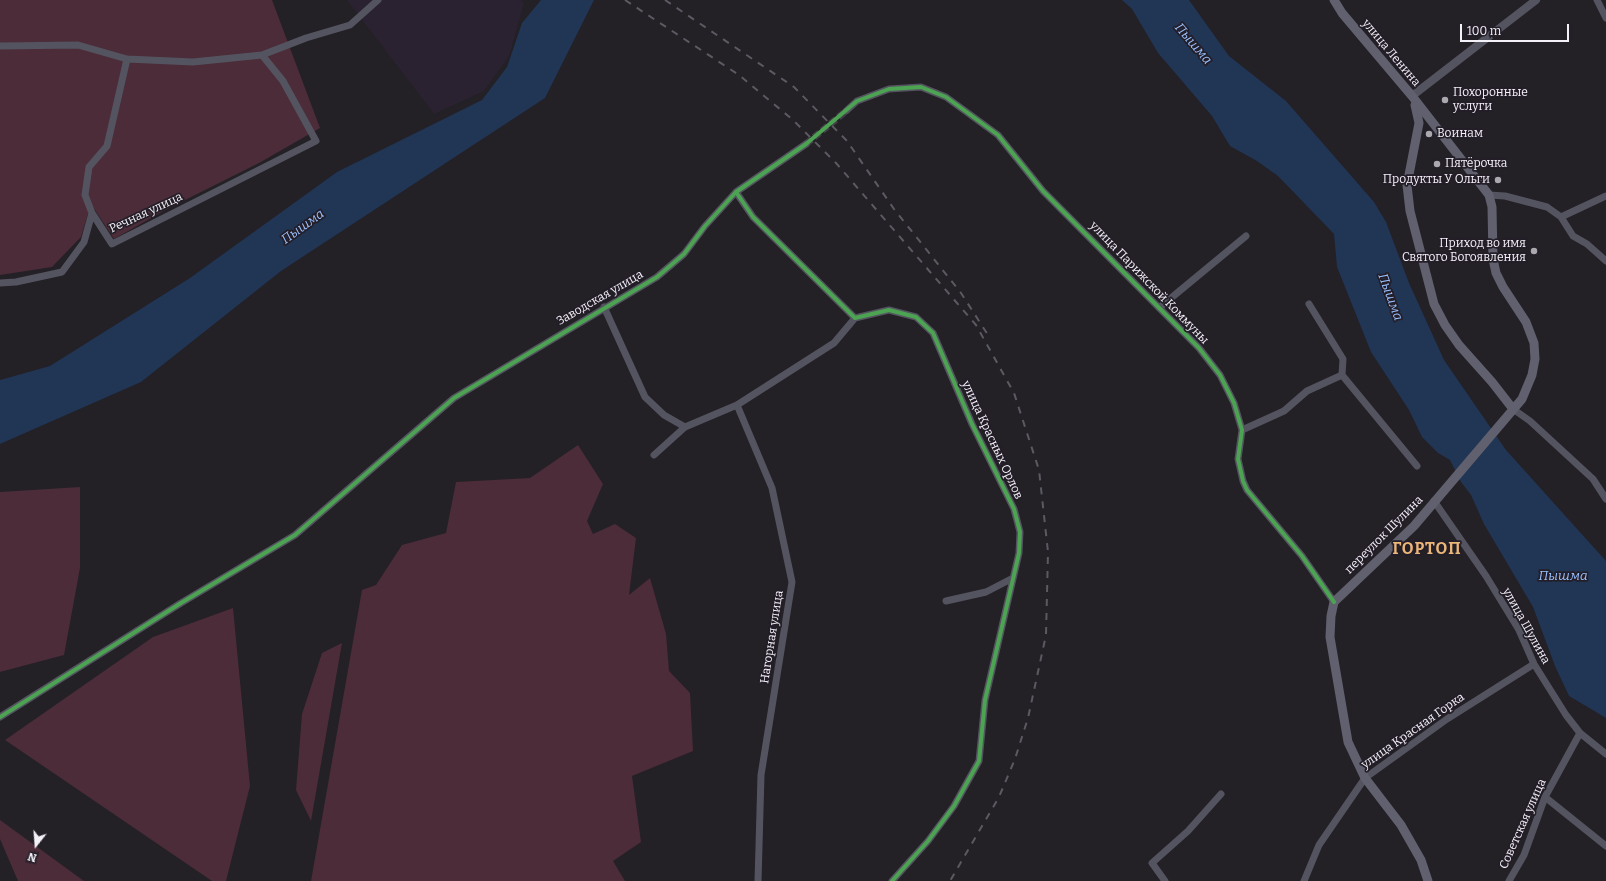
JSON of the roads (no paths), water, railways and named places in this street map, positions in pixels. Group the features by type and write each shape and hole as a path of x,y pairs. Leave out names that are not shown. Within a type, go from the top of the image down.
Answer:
{"main road":[{"name":"улица Ленина","path":"1334,0 1342,13 1489,195"},
{"path":"1413,99 1419,123 1407,185 1410,211 1434,304 1445,326 1458,345 1492,382 1513,409"},
{"name":"переулок Шулина","path":"1334,602 1385,555 1434,501 1513,409 1528,388 1535,359 1534,343 1526,322 1503,287 1496,273 1492,207 1489,195"},
{"path":"1334,602 1330,626 1330,637 1348,742 1365,778 1401,825 1421,860 1428,881"}],"street":[{"path":"0,46 78,45 126,59 193,62 262,55 306,38 350,25 378,0"},
{"path":"1413,99 1536,0"},
{"path":"1597,0 1606,18"},
{"name":"Речная улица","path":"92,213 112,244 316,141 283,81 262,55"},
{"path":"92,213 85,195 89,167 107,146 126,59"},
{"name":"улица Парижской Коммуны","path":"846,111 857,101 889,89 921,87 946,97 998,135 1043,191 1199,348 1220,375 1234,403 1242,430 1238,459 1247,490 1302,556 1334,602"},
{"name":"Заводская улица","path":"0,717 181,603 295,535 454,398 604,307 657,277 684,254 705,226 736,192 806,144"},
{"path":"654,455 685,427 738,405 834,343 855,318 753,217 736,192"},
{"path":"1489,195 1505,196 1547,207 1561,217 1573,236 1587,244 1606,261"},
{"path":"1561,217 1606,196"},
{"name":"Речная улица","path":"0,283 16,282 62,272 84,242 92,213"},
{"path":"1159,308 1246,236"},
{"path":"1309,304 1343,359 1342,375 1417,466"},
{"path":"604,307 645,397 664,415 685,427"},
{"name":"улица Красных Орлов","path":"855,318 890,310 916,317 933,333 972,424 1014,509 1020,532 1019,553 985,700 979,761 954,806 928,841 892,881"},
{"path":"1242,430 1284,411 1307,391 1342,375"},
{"name":"Нагорная улица","path":"738,405 772,488 792,582 761,775 758,881"},
{"path":"1513,409 1530,421 1593,479 1606,499"},
{"name":"улица Шулина","path":"1434,501 1486,576 1519,630 1534,664 1580,733 1606,754"},
{"path":"946,601 986,592 1012,578"},
{"name":"улица Красная Горка","path":"1304,881 1319,845 1365,778 1446,719 1534,664"},
{"name":"Советская улица","path":"1509,881 1524,855 1545,797 1580,733"},
{"path":"1165,881 1152,862 1188,831 1221,794"},
{"path":"1545,797 1606,846"}],"water":[{"name":"Пышма","path":"541,0 594,0 545,98 281,271 141,382 0,444 0,380 50,366 190,278 337,172 482,100 507,67 522,23"},
{"name":"Пышма","path":"1122,0 1189,0 1229,56 1286,101 1374,202 1386,222 1409,283 1444,360 1506,450 1606,561 1606,718 1569,696 1555,666 1533,607 1484,524 1471,495 1461,482 1450,460 1438,453 1422,437 1409,410 1371,352 1337,267 1334,234 1278,176 1257,161 1230,146 1212,116 1158,53 1132,9"}],"tunnel":[{"path":"806,144 846,111"}],"railway":[{"path":"625,0 739,75 793,120 836,163 976,325 1014,393 1039,470 1048,552 1046,635 1028,718 1015,759 999,797 950,881"},
{"path":"665,0 794,87 847,141 894,209 961,293 988,335"}],"place":[{"name":"Похоронные услуги","path":"1445,100"},
{"name":"Воинам","path":"1429,134"},
{"name":"Пятёрочка","path":"1437,164"},
{"name":"Продукты У Ольги","path":"1498,180"},
{"name":"Приход во имя Святого Богоявления","path":"1534,251"}],"district":[{"name":"ГОРТОП","path":"1427,550"}]}
